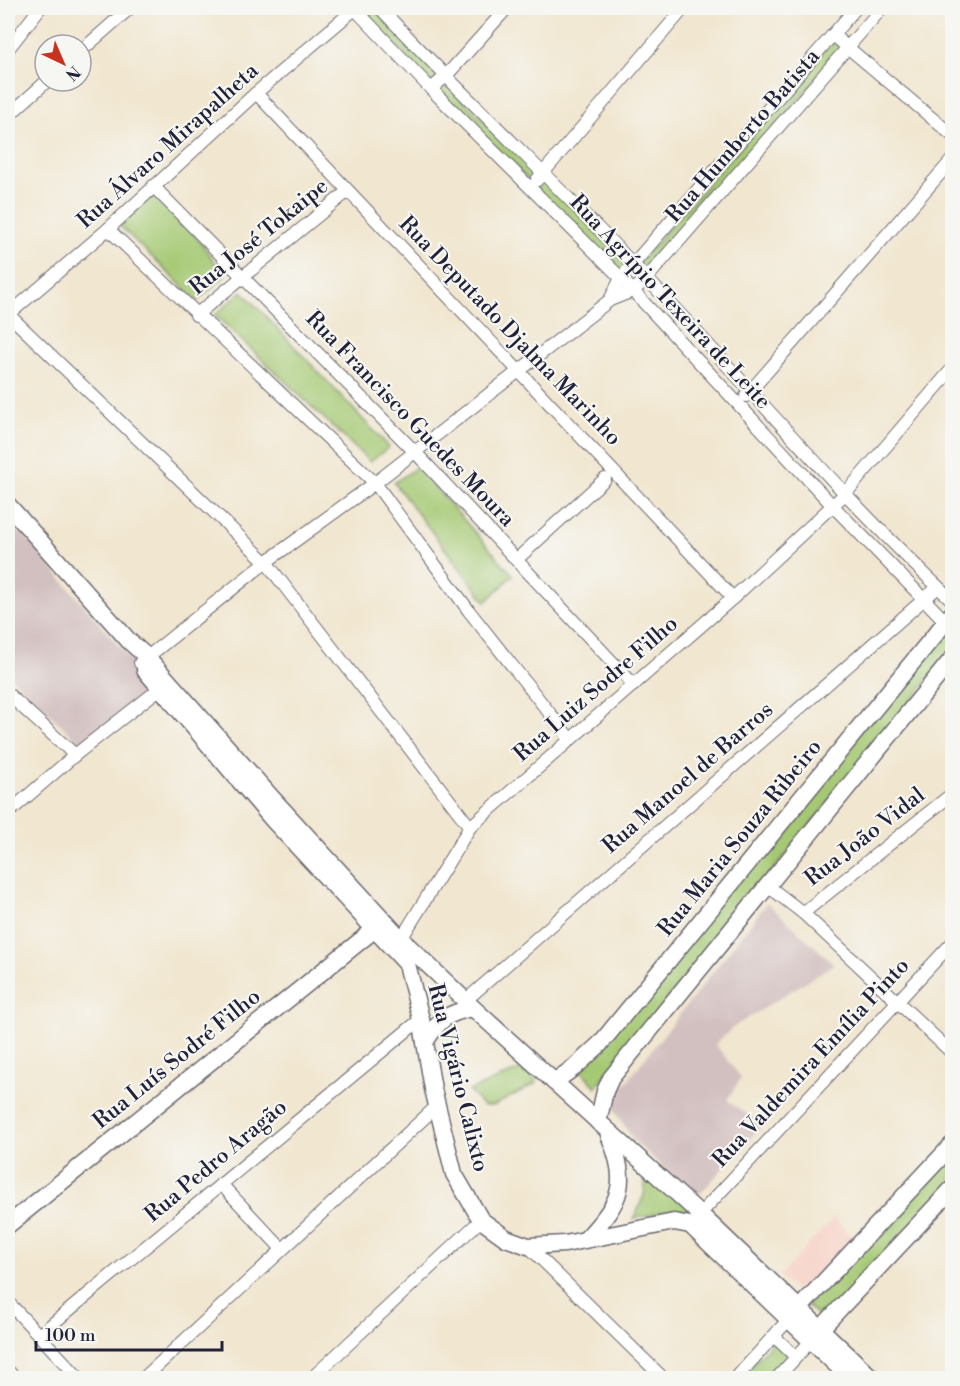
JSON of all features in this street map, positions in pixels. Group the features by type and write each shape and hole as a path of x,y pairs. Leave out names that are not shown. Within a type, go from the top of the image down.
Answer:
{"main road":[{"name":"Rua Vigário Calixto","path":"8,505 129,641 273,820 407,964 454,1174 481,1220 506,1238 528,1246 565,1244 674,1222 690,1225 815,1334 872,1378"},
{"name":"Rua Maria Souza Ribeiro","path":"554,1082 575,1067 600,1044 950,621"},
{"path":"587,1238 604,1219 618,1197 621,1178 618,1158 603,1126 605,1091 611,1078 952,659"},
{"name":"Rua Vigário Calixto","path":"164,685 401,939 469,1004 700,1214 794,1314"},
{"name":"Rua Luís Sodré Filho","path":"8,1225 375,929"},
{"path":"425,1042 436,1025 445,1017 469,1004"},
{"path":"794,1314 952,1146"},
{"path":"815,1334 952,1189"},
{"name":"Rua Vigário Calixto","path":"815,1334 850,1378"}],"street":[{"path":"10,46 40,8"},
{"path":"93,40 130,8"},
{"name":"Rua Agrípio Texeira de Leite","path":"355,8 432,89 621,278 831,505 924,600 950,621"},
{"name":"Rua Álvaro Mirapalheta","path":"8,314 108,229 256,93 355,8"},
{"name":"Rua Agrípio Texeira de Leite","path":"380,8 445,77 633,265 846,493 952,600"},
{"path":"432,89 507,8"},
{"path":"530,187 684,8"},
{"name":"Rua Humberto Batista","path":"610,300 621,278 856,8"},
{"name":"Rua Humberto Batista","path":"633,291 646,279 882,8"},
{"path":"832,35 952,135"},
{"path":"8,116 34,93"},
{"name":"Rua Deputado Djalma Marinho","path":"256,93 733,598"},
{"path":"737,404 952,160"},
{"name":"Rua Francisco Guedes Moura","path":"153,186 415,452 634,685"},
{"name":"Rua José Tokaipe","path":"196,315 348,191"},
{"path":"108,229 375,483 469,611 570,739"},
{"path":"144,660 266,562 375,483 610,300 633,291"},
{"path":"8,314 266,562 470,827"},
{"name":"Rua Luiz Sodre Filho","path":"401,939 470,827 733,598 846,493 952,369"},
{"path":"516,560 605,479"},
{"name":"Rua Manoel de Barros","path":"469,1004 938,587"},
{"path":"8,813 75,755 164,685"},
{"path":"8,694 75,755"},
{"name":"Rua João Vidal","path":"803,913 952,794"},
{"path":"768,886 803,913 952,1053"},
{"name":"Rua Valdemira Emília Pinto","path":"700,1214 952,942"},
{"name":"Rua Pedro Aragão","path":"39,1335 421,1019"},
{"path":"144,1378 438,1106"},
{"path":"221,1184 282,1249"},
{"path":"312,1378 481,1220"},
{"path":"528,1246 663,1378"},
{"path":"8,1302 79,1378"},
{"path":"736,1378 794,1314"},
{"path":"777,1378 815,1334"},
{"path":"774,1336 796,1357"},
{"path":"8,1371 15,1378"}],"shaded area":[{"path":"8,520 155,688 83,746 8,674"},
{"path":"767,903 834,964 735,1026 715,1044 741,1078 727,1100 762,1125 697,1197 634,1141 610,1103"},
{"path":"834,1218 854,1238 800,1295 779,1276"}],"green space":[{"path":"361,8 375,8 441,76 432,83"},
{"path":"833,40 843,48 647,272 638,264"},
{"path":"444,81 537,174 531,182 436,89"},
{"path":"543,178 628,265 620,274 536,188"},
{"path":"155,194 198,239 225,276 197,301 119,225"},
{"path":"242,291 389,447 370,462 215,315"},
{"path":"417,467 513,575 486,602 394,483"},
{"path":"946,629 952,635 952,651 596,1087 579,1068"},
{"path":"524,1068 537,1083 493,1106 483,1106 469,1091"},
{"path":"952,1150 952,1184 822,1321 807,1305"},
{"path":"647,1170 691,1210 667,1211 634,1219 644,1195"},
{"path":"773,1342 791,1357 771,1378 740,1378"}]}
